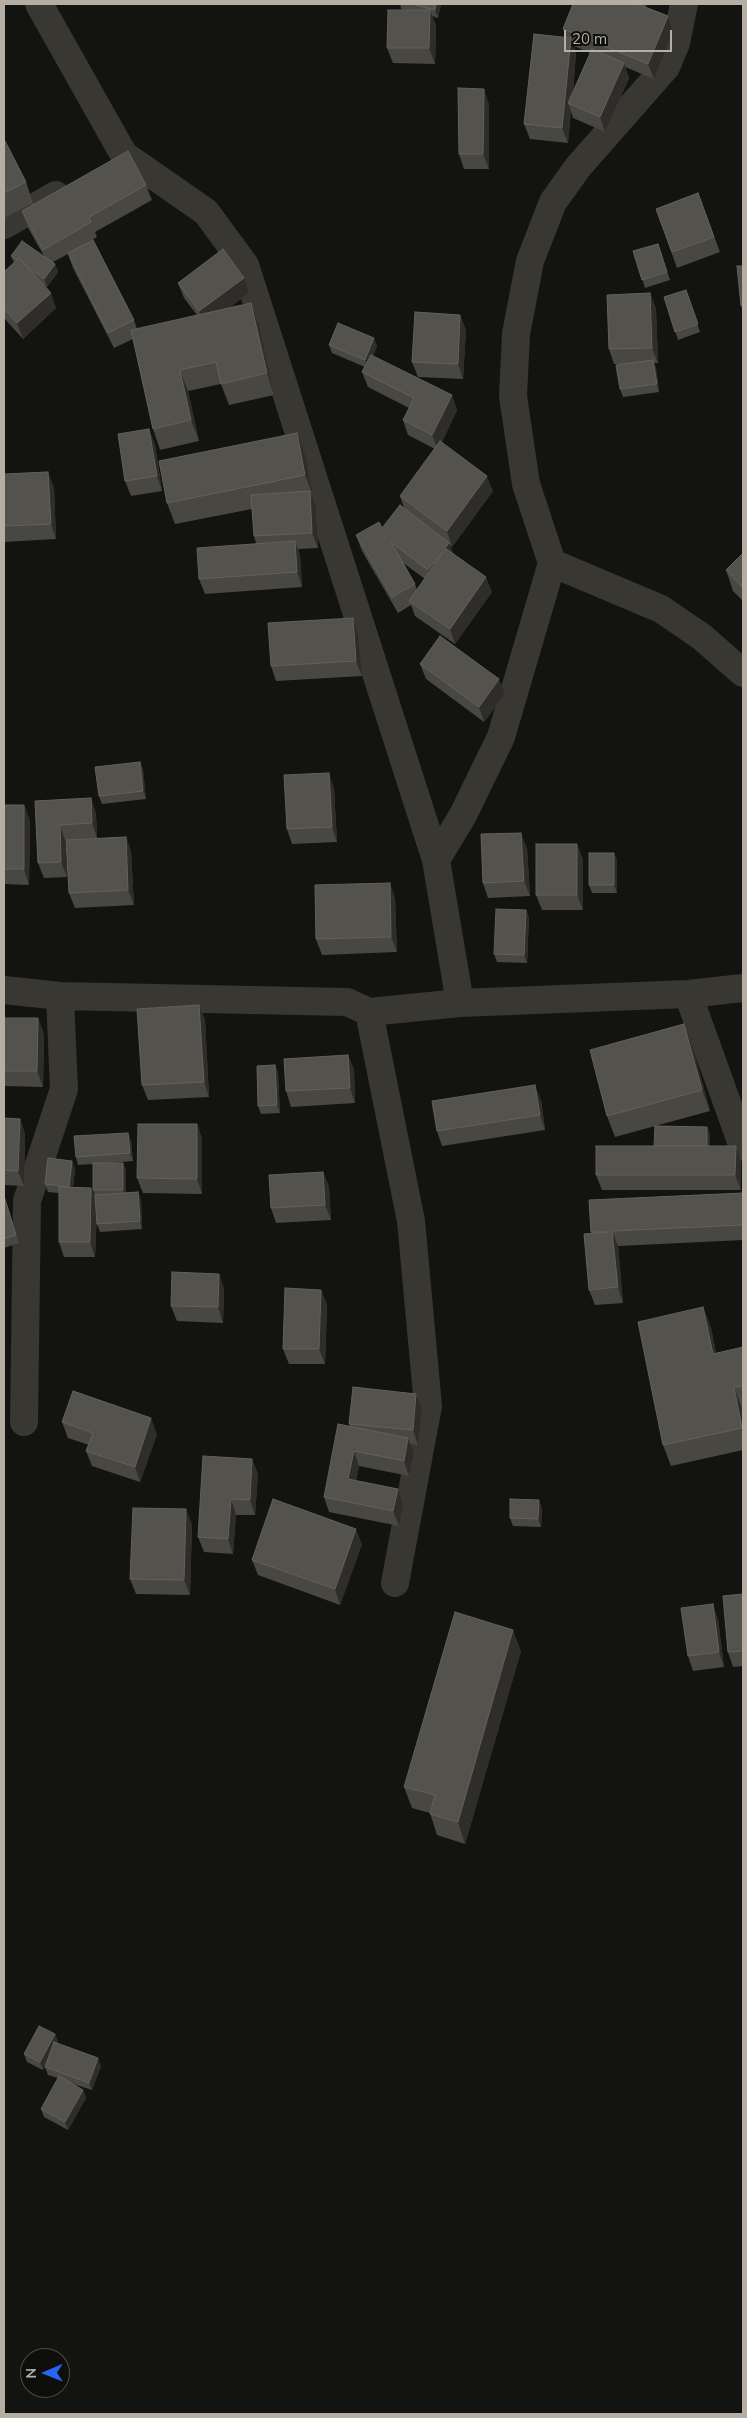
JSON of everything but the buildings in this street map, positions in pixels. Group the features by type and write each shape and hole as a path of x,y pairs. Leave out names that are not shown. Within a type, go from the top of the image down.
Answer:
{"street":[{"path":"39,4 124,155 206,212 245,265 436,860 460,1003"},
{"path":"436,860 463,816 501,737 552,563 526,484 512,396 516,334 530,261 553,202 578,167 666,67 676,43 684,4"},
{"path":"4,225 124,155"},
{"path":"552,563 661,609 702,637 743,673"},
{"path":"4,990 60,996 347,1002 369,1012 460,1003 688,994 743,988"},
{"path":"688,994 743,1147"},
{"path":"24,1422 27,1201 64,1089 60,996"},
{"path":"369,1012 411,1221 428,1406 395,1583"}]}
